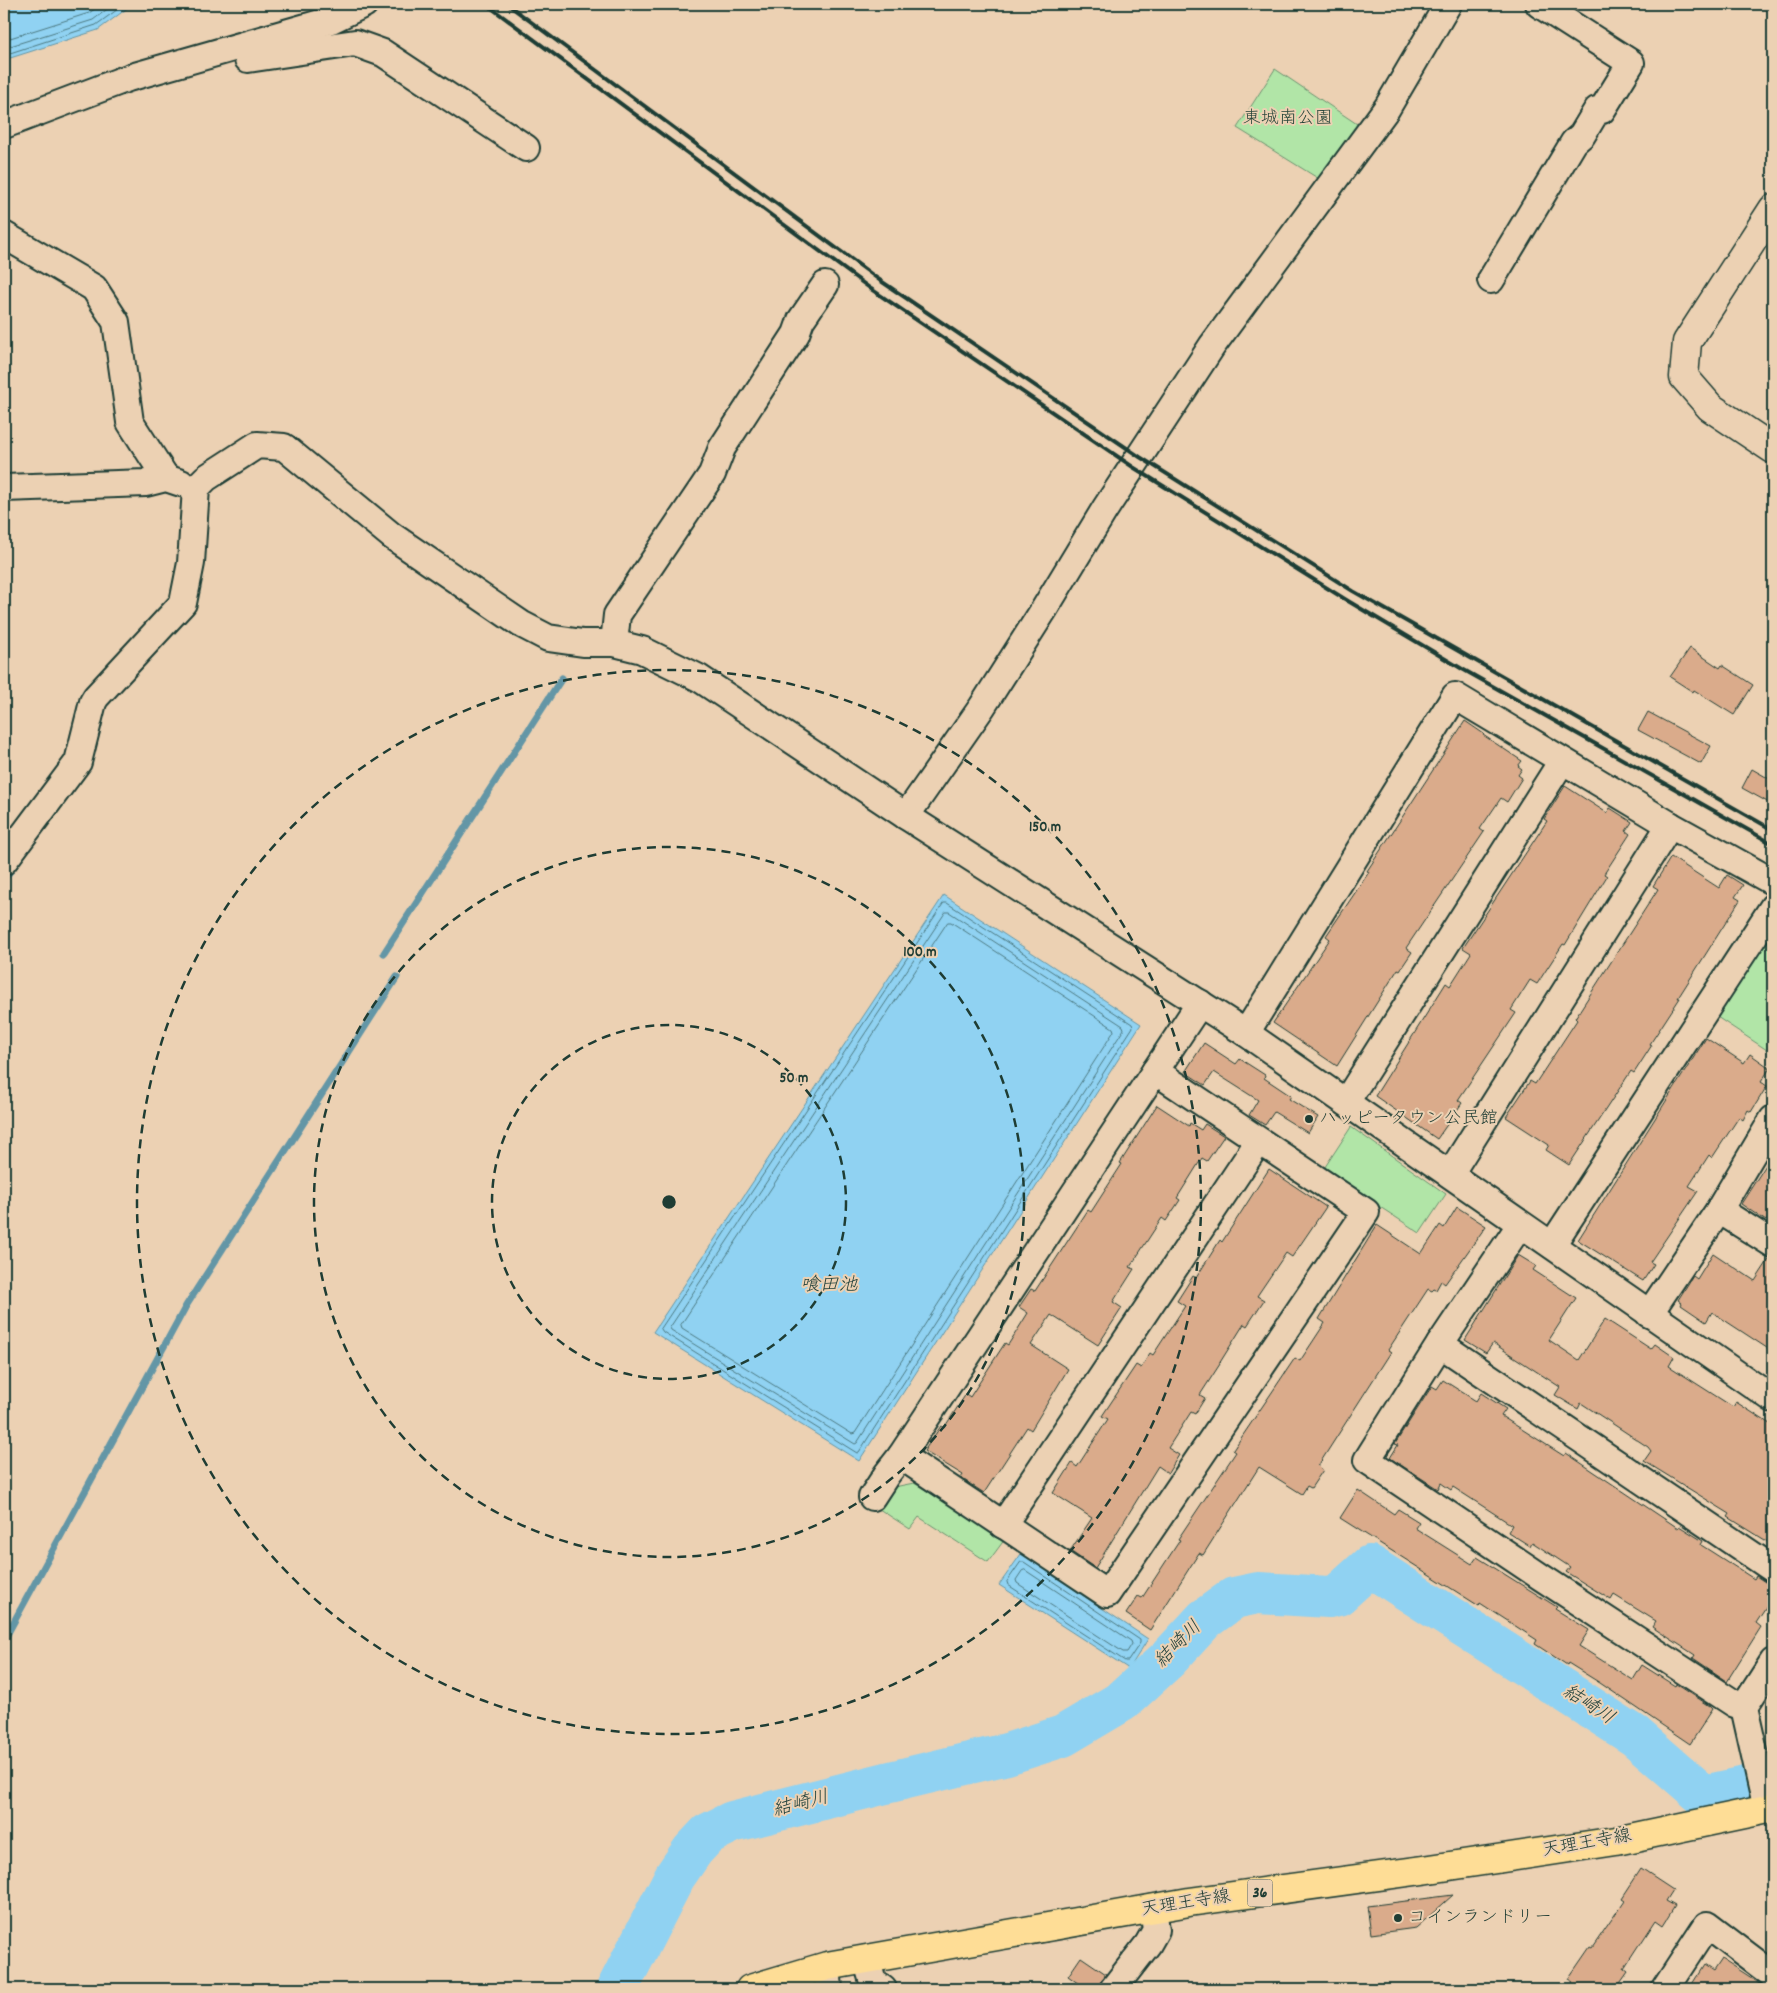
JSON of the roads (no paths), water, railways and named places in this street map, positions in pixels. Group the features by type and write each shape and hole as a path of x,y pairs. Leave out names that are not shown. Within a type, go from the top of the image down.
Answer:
{"main road":[{"name":"天理王寺線","path":"750,1989 828,1978 866,1959 1153,1908 1423,1870 1616,1840 1770,1808"}],"street":[{"path":"4,125 128,78 331,20 364,4"},
{"path":"906,816 982,706 1045,608 1104,509 1212,346 1387,108 1448,4"},
{"path":"1491,280 1574,142 1582,135 1598,110 1602,110 1631,64 1539,4"},
{"path":"216,53 246,59 355,43 383,53 526,148"},
{"path":"1773,208 1687,342 1684,377 1710,407 1773,449"},
{"path":"4,235 94,288 116,322 130,422 166,478"},
{"path":"614,643 617,615 712,474 722,448 796,334 801,320 826,285"},
{"path":"4,861 78,762 93,702 96,697 183,604 191,563 196,488 206,478 257,445 284,447 392,536 521,624 548,638 614,643 642,650 699,678 906,816 1246,1033 1773,1399"},
{"path":"4,488 146,483 166,478 196,488"},
{"path":"1246,1033 1455,696 1670,825 1773,882"},
{"path":"1346,1102 1562,761"},
{"path":"1450,1174 1670,825"},
{"path":"1552,1245 1773,907"},
{"path":"872,1497 1200,1003"},
{"path":"901,1456 1108,1594 1366,1212 1155,1071"},
{"path":"1650,1314 1719,1210 1773,1119"},
{"path":"1004,1525 1260,1140"},
{"path":"1719,1210 1773,1244"},
{"path":"1520,1225 1440,1344 1367,1460 1735,1704 1744,1707"},
{"path":"1440,1344 1773,1569"},
{"path":"1770,1808 1744,1707 1773,1662"},
{"path":"1113,1989 1148,1944 1156,1930 1153,1908"},
{"path":"1665,1989 1707,1925 1773,1975"},
{"path":"866,1959 873,1982 883,1989"}],"water":[{"path":"4,4 133,4 98,30 4,60"},
{"name":"喰田池","path":"944,895 1141,1024 859,1461 653,1332"},
{"path":"1021,1554 1148,1639 1129,1669 999,1585"}],"waterway":[{"path":"384,953 562,678"},
{"path":"4,879 14,866"},
{"path":"4,1640 186,1306 397,977"},
{"name":"結崎川","path":"617,1989 675,1876 693,1850 708,1834 732,1822 1007,1754 1063,1736 1122,1701 1168,1659 1205,1619 1234,1598 1258,1593 1329,1597 1338,1595 1370,1566 1635,1736 1704,1796 1773,1781"}],"railway":[{"path":"486,4 871,289 1133,467 1348,601 1464,670 1773,844"},
{"path":"507,4 878,279 1140,457 1353,591 1773,830"}],"place":[{"name":"ハッピータウン公民館","path":"1309,1119"},
{"name":"コインランドリー","path":"1398,1918"}],"park label":[{"name":"東城南公園","path":"1288,119"}]}
